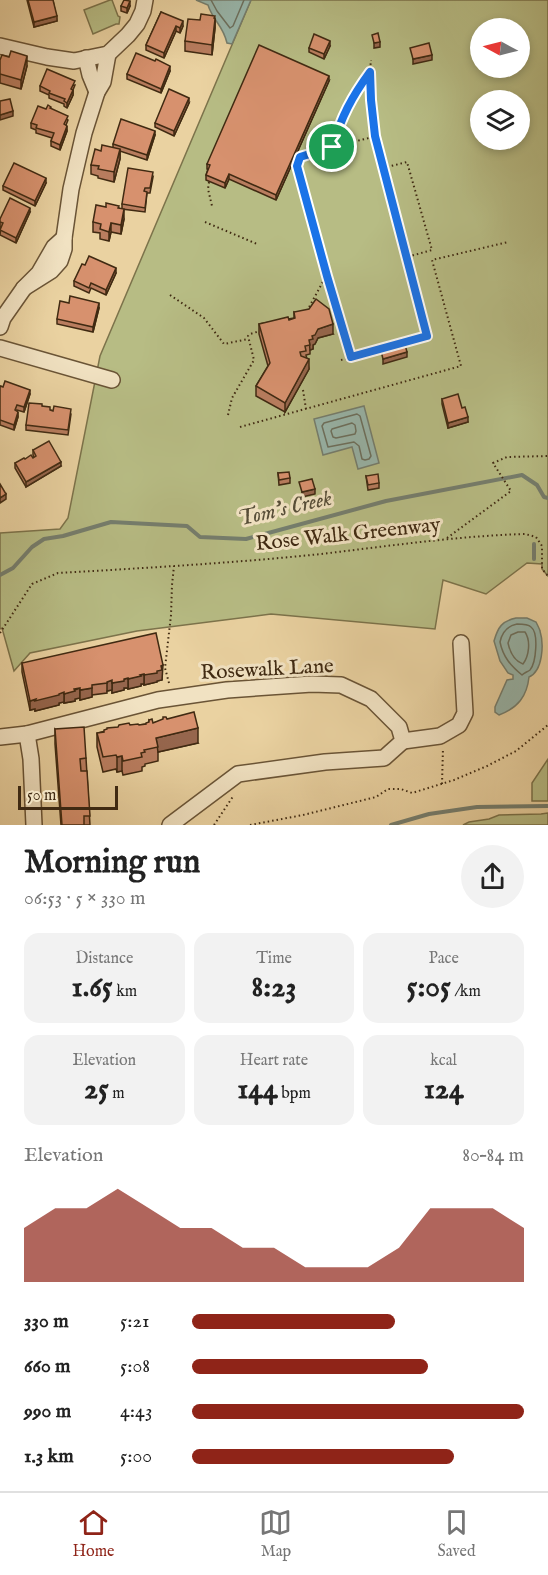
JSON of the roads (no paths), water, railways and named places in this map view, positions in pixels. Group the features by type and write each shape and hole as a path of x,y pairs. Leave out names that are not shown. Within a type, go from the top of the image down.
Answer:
{"street":[{"path":"0,46 74,61 108,54 137,24 145,0"},
{"path":"0,327 3,318 24,288 51,271 60,261 64,249 70,189 84,133 98,92 104,82 108,54"},
{"path":"86,58 90,75 98,92"},
{"path":"0,348 112,380"},
{"path":"170,825 238,774 325,762 384,758 403,741 440,736 459,725 465,713 461,643"},
{"name":"Rosewalk Lane","path":"0,736 27,734 158,699 227,690 312,684 341,685 371,699 399,727 403,741"},
{"path":"27,734 31,759 34,825"}],"water":[{"path":"196,0 251,0 232,44 227,43 208,5"},
{"path":"364,406 379,463 358,469 352,447 323,455 314,419"},
{"path":"516,618 527,618 536,622 541,636 540,663 534,674 529,677 524,696 511,709 499,715 495,712 495,707 507,680 513,679 513,675 508,673 500,661 494,641 501,625"}],"waterway":[{"name":"Tom's Creek","path":"0,575 13,568 32,547 44,539 111,522 187,526 200,537 246,539 386,501 522,475 537,485 544,497 548,498"},
{"path":"534,544 534,559"},
{"path":"391,825 429,814 477,807 548,806"}]}
